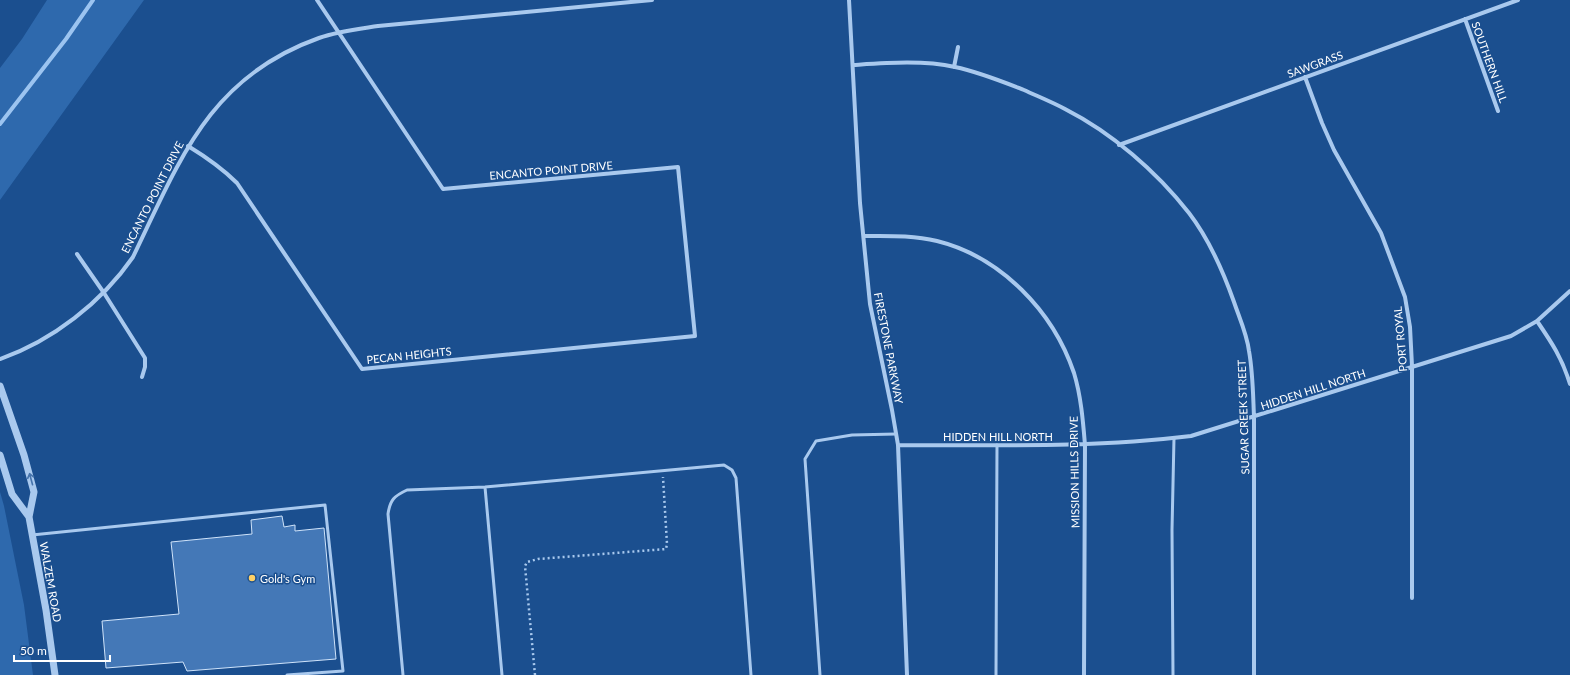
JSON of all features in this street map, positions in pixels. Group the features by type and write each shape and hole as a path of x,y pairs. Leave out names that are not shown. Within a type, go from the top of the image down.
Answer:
{"street":[{"name":"ENCANTO POINT DRIVE","path":"317,0 443,189 678,167 695,336"},
{"path":"339,32 386,25 652,0"},
{"name":"FIRESTONE PARKWAY","path":"849,0 860,196 870,304 898,446 907,675"},
{"name":"SAWGRASS","path":"1119,145 1518,0"},
{"name":"SOUTHERN HILL","path":"1465,19 1498,111"},
{"name":"ENCANTO POINT DRIVE","path":"0,359 38,343 87,308 123,271 133,257 188,146 228,93 272,59 319,38 339,32"},
{"path":"954,67 958,47"},
{"name":"SUGAR CREEK STREET","path":"853,65 909,63 954,67 998,80 1065,109 1102,132 1119,145 1160,181 1188,213 1214,255 1229,288 1249,349 1253,382 1254,417 1254,675"},
{"name":"PORT ROYAL","path":"1306,77 1322,123 1334,150 1381,233 1405,297 1409,319 1412,366 1412,598"},
{"name":"PECAN HEIGHTS","path":"188,146 207,157 226,172 236,183 362,369 695,336"},
{"name":"MISSION HILLS DRIVE","path":"864,236 900,236 937,241 960,249 989,264 1021,289 1035,303 1058,337 1074,374 1084,423 1084,675"},
{"path":"77,254 104,292 145,358 145,367 142,377"},
{"name":"HIDDEN HILL NORTH","path":"898,446 1085,445 1191,436 1511,336 1537,321 1570,291"},
{"path":"1537,321 1559,355 1570,384"},
{"name":"WALZEM ROAD","path":"0,386 24,455 34,492 29,517 46,610 55,675"},
{"name":"WALZEM ROAD","path":"0,455 12,494 29,517"}],"lane":[{"path":"820,675 805,459 816,441 852,435 896,434"},
{"path":"1173,675 1172,530 1174,438"},
{"path":"996,675 998,445"},
{"path":"403,675 388,514 390,502 399,494 407,490 485,487 724,465 732,470 736,478 751,675"},
{"path":"485,487 502,675"},
{"path":"32,535 325,505 343,671 334,673 287,675"}],"path":[{"path":"535,675 524,566 527,562 538,559 666,549 668,544 662,470"}],"shaded area":[{"path":"47,0 144,0 0,200 0,68 22,39"},
{"path":"0,492 24,605 33,675 0,675"}],"building":[{"name":"Gold's Gym","path":"282,516 284,527 295,525 295,531 324,528 336,659 187,671 183,662 106,668 102,621 179,614 171,542 252,534 251,520"}],"waterway":[{"path":"0,124 66,39 93,0"}],"place":[{"name":"Gold's Gym","path":"252,578"}]}
